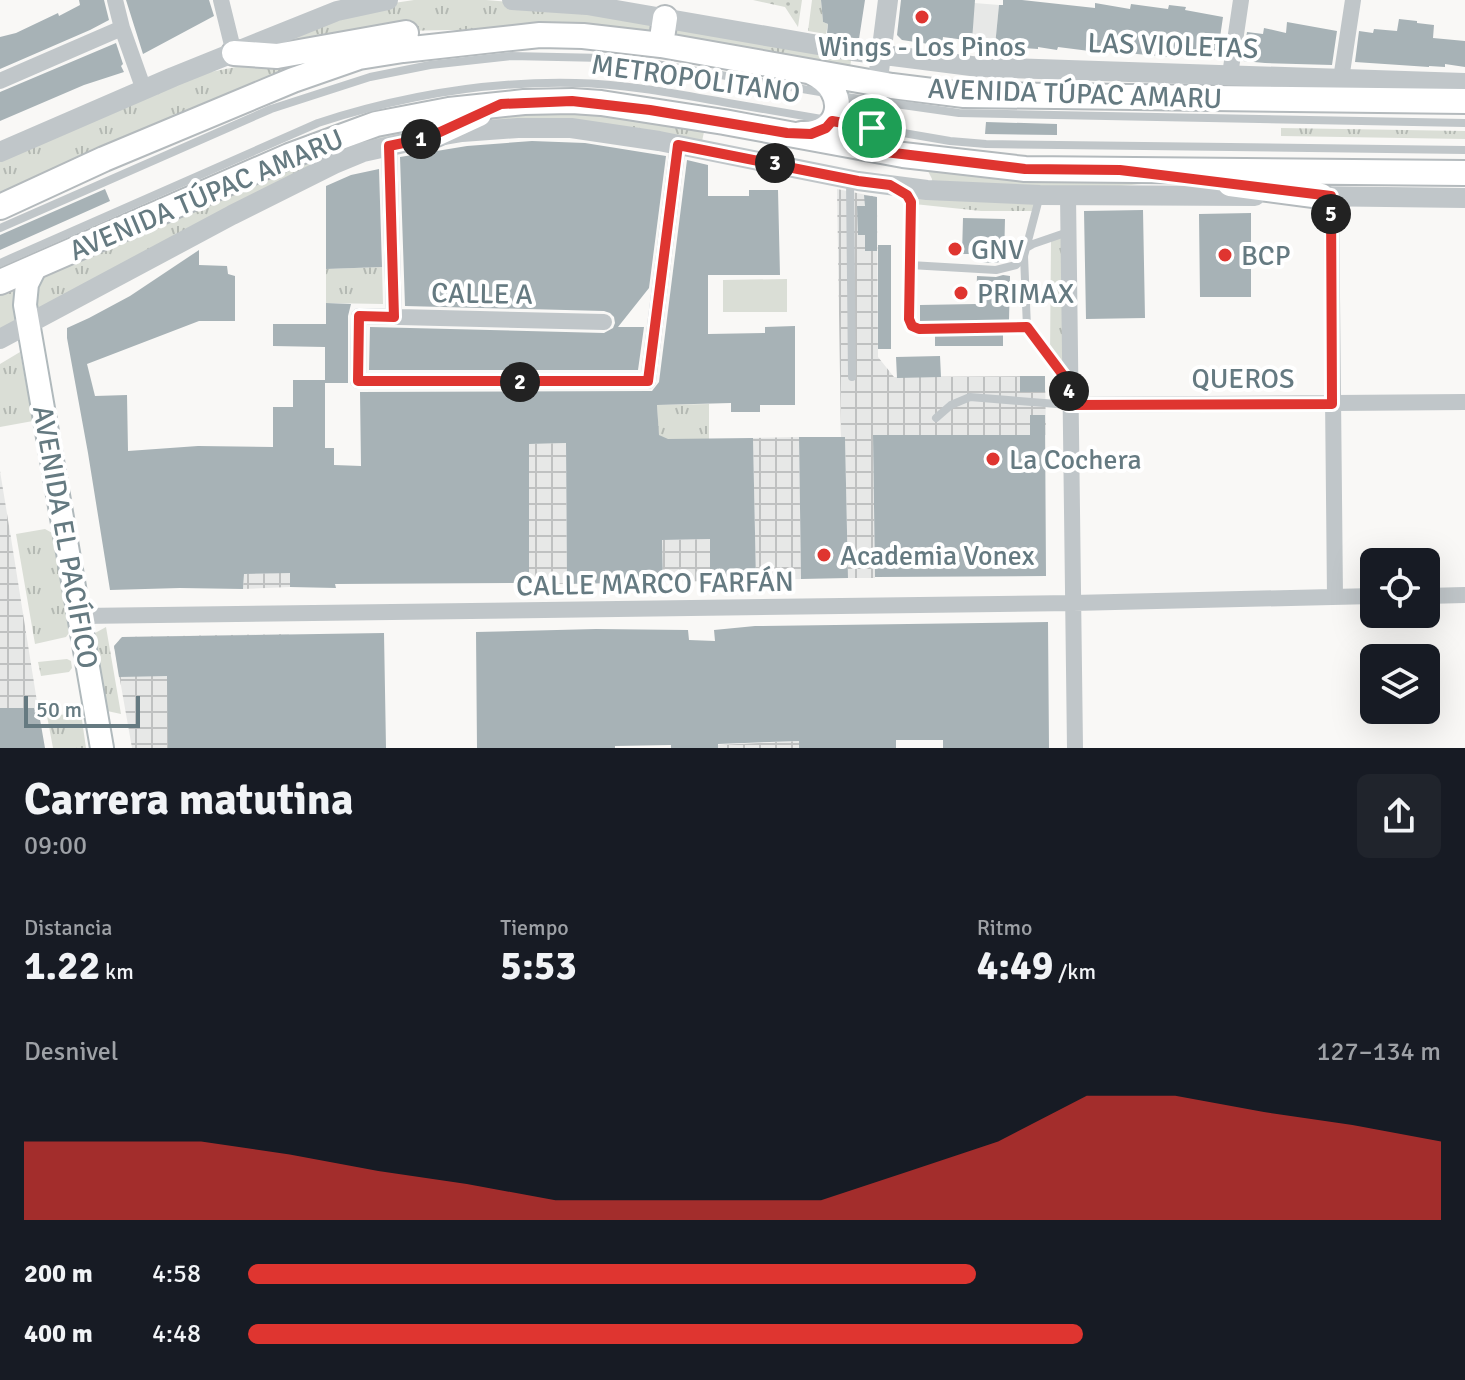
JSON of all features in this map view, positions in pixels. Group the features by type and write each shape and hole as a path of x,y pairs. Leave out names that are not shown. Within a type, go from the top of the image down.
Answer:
{"main road":[{"path":"661,45 665,18"},
{"path":"234,53 277,56 400,34 540,35"},
{"name":"AVENIDA TÚPAC AMARU","path":"0,207 104,159 293,80 359,57 540,35 583,36 661,45 807,71 876,92 1465,101"},
{"path":"787,133 811,134 826,128 837,109 836,95 826,81 807,71"},
{"name":"AVENIDA TÚPAC AMARU","path":"0,283 289,156 376,124 501,104 601,103 787,133 870,139 1025,169 1465,173"},
{"path":"427,138 501,104"},
{"path":"1120,170 1326,196"},
{"name":"AVENIDA EL PACÍFICO","path":"35,268 25,291 27,318 102,748"},
{"path":"0,283 10,285 20,294 27,318"}],"street":[{"path":"115,0 144,90"},
{"path":"221,0 234,53"},
{"path":"0,152 234,53 336,5 388,0"},
{"name":"LAS VIOLETAS","path":"512,0 587,3 881,55 979,67 1465,83"},
{"path":"870,139 888,0"},
{"path":"1230,75 1241,0"},
{"path":"1341,79 1353,0"},
{"path":"0,81 122,28"},
{"path":"0,339 27,318 287,186 363,152 462,132 561,128 678,145 850,179 927,190 1040,195 1465,198"},
{"name":"CALLE A","path":"604,322 359,316 358,381 648,381 678,145"},
{"path":"389,146 394,317"},
{"path":"1068,195 1075,748"},
{"path":"1326,196 1335,597"},
{"name":"QUEROS","path":"1069,405 1465,402"},
{"path":"1440,596 1465,595"},
{"name":"CALLE MARCO FARFÁN","path":"81,616 1360,596"}],"lane":[{"name":"METROPOLITANO","path":"0,228 279,106 370,77 430,65 511,56 604,58 650,63 836,95 876,92 959,113 1465,123"},
{"name":"METROPOLITANO","path":"0,263 318,123 436,93 515,84 611,85 832,121 870,139 986,144 1465,150"},
{"path":"850,179 852,377"},
{"path":"890,185 907,195 911,202 909,319 915,328 1027,327"},
{"path":"910,265 996,270 1016,265 1024,252 1040,195"},
{"path":"1024,252 1033,244 1068,232"},
{"path":"1024,252 1027,327 1069,383"},
{"path":"936,418 951,405 970,397 1069,405"}],"shaded area":[{"path":"974,3 999,5 995,46 972,41"},
{"path":"837,189 877,197 878,357 894,377 1045,376 1046,435 873,436 875,578 848,578 845,437 841,437"},
{"path":"799,437 801,579 756,580 753,438"},
{"path":"566,443 567,584 529,583 529,444"},
{"path":"0,471 11,538 38,708 0,708"},
{"path":"290,513 290,587 243,589 244,574 275,573"},
{"path":"710,539 710,581 663,582 662,540"},
{"path":"289,634 291,748 132,748 114,646 122,637"},
{"path":"799,741 799,748 717,748 717,745"}],"green space":[{"path":"414,0 486,0 587,8 659,21 657,36 401,31 209,65 347,10"},
{"path":"753,0 802,0 798,27 785,7"},
{"path":"812,0 821,0 823,22 828,24 826,34 808,31"},
{"path":"672,26 852,53 849,76 677,45"},
{"path":"343,46 0,204 0,155 175,79"},
{"path":"575,103 704,132 701,146 465,129 502,105"},
{"path":"482,110 363,151 31,321 32,279 376,126"},
{"path":"1281,128 1465,131 1465,139 1281,136"},
{"path":"924,163 1174,181 1067,191 931,188 932,179"},
{"path":"895,188 1038,196 1034,211 981,211 914,204"},
{"path":"1066,235 1067,374 1050,355 1051,241"},
{"path":"382,267 383,304 326,303 326,269"},
{"path":"787,279 787,312 723,312 723,280"},
{"path":"0,286 16,294 24,310 0,337"},
{"path":"20,352 33,421 0,427 0,364"},
{"path":"709,404 709,439 659,439 657,405"},
{"path":"45,529 54,534 71,630 66,637 35,644 16,534"},
{"path":"106,627 121,714 98,709 86,638"},
{"path":"71,661 69,672 41,676 38,662"},
{"path":"81,713 86,748 53,748 47,716"}],"building":[{"path":"79,0 104,0 109,20 0,69 0,37 16,33 58,13 59,16 80,5"},
{"path":"126,0 209,0 214,16 143,54"},
{"path":"821,0 865,0 859,39 827,33 828,24 823,22"},
{"name":"Wings - Los Pinos","path":"901,0 975,0 972,41 943,37 942,46 902,40 897,35"},
{"path":"1003,0 1095,8 1095,3 1130,9 1131,4 1168,9 1169,5 1223,17 1217,58 1105,53 1058,47 1057,50 995,46 999,5 1003,5"},
{"path":"1399,19 1434,25 1433,38 1465,41 1465,67 1355,62 1359,31 1397,31"},
{"path":"1287,22 1337,31 1332,65 1243,61 1247,32 1263,34 1264,28 1286,33"},
{"path":"116,43 124,72 84,85 0,121 0,92"},
{"path":"986,122 1057,124 1057,135 985,134"},
{"path":"532,141 585,143 666,156 649,288 618,327 644,327 638,370 369,370 370,327 604,333 613,328 614,317 604,311 405,306 400,157 467,146"},
{"path":"687,160 708,165 708,196 749,196 749,190 778,190 780,275 708,275 708,334 765,333 765,327 795,326 795,405 760,405 760,412 731,412 731,403 657,405 659,435 668,439 753,438 756,580 710,581 710,539 662,540 663,582 567,584 566,443 529,444 529,583 290,587 290,573 244,574 243,589 110,590 67,328 130,296 199,250 199,265 227,266 228,274 235,276 235,321 199,321 87,364 95,396 127,395 128,451 198,446 273,447 273,407 293,407 293,380 325,380 325,347 273,346 273,324 326,324 326,303 351,304 348,316 348,383 325,383 325,448 334,448 334,465 361,466 360,392 652,391 659,382"},
{"path":"379,169 382,267 326,269 326,186 351,175"},
{"path":"105,189 110,201 0,250 0,235"},
{"path":"864,195 877,197 877,251 865,251 865,235 858,235 857,206 865,206"},
{"path":"1143,210 1145,318 1086,319 1084,211"},
{"name":"BCP","path":"1251,213 1251,297 1200,297 1199,214"},
{"path":"963,218 1005,219 1004,261 977,262 977,254 962,254"},
{"path":"878,245 891,245 891,349 878,349"},
{"path":"977,276 1010,276 1009,320 920,322 920,305 976,304"},
{"path":"1003,334 1003,346 935,346 935,336"},
{"path":"940,356 941,377 897,378 896,357"},
{"path":"1020,376 1045,376 1045,392 1020,392"},
{"path":"1030,415 1045,415 1046,576 875,577 873,435 1030,435"},
{"path":"799,437 845,437 848,578 801,579"},
{"path":"1048,622 1049,748 943,748 943,740 896,740 896,748 799,748 799,741 718,744 718,748 671,748 671,745 477,748 476,632 688,630 689,640 715,641 714,630 755,626"},
{"path":"384,633 386,748 168,748 167,676 119,677 114,646 122,637"},
{"path":"0,708 38,708 45,748 0,748"}],"place":[{"name":"Wings - Los Pinos","path":"922,17"},
{"name":"GNV","path":"955,249"},
{"name":"BCP","path":"1225,255"},
{"name":"PRIMAX","path":"961,293"},
{"name":"La Cochera","path":"993,459"},
{"name":"Academia Vonex","path":"824,555"}],"route":[{"path":"524,102 601,103 806,135 826,128 832,121 872,128 869,150 1025,169 1120,170 1331,196 1332,404 1069,405 1069,383 1027,327 919,329 912,326 909,319 911,202 907,195 890,185 678,145 648,381 358,381 359,316 394,317 389,146 427,138 501,104 524,102"}]}
